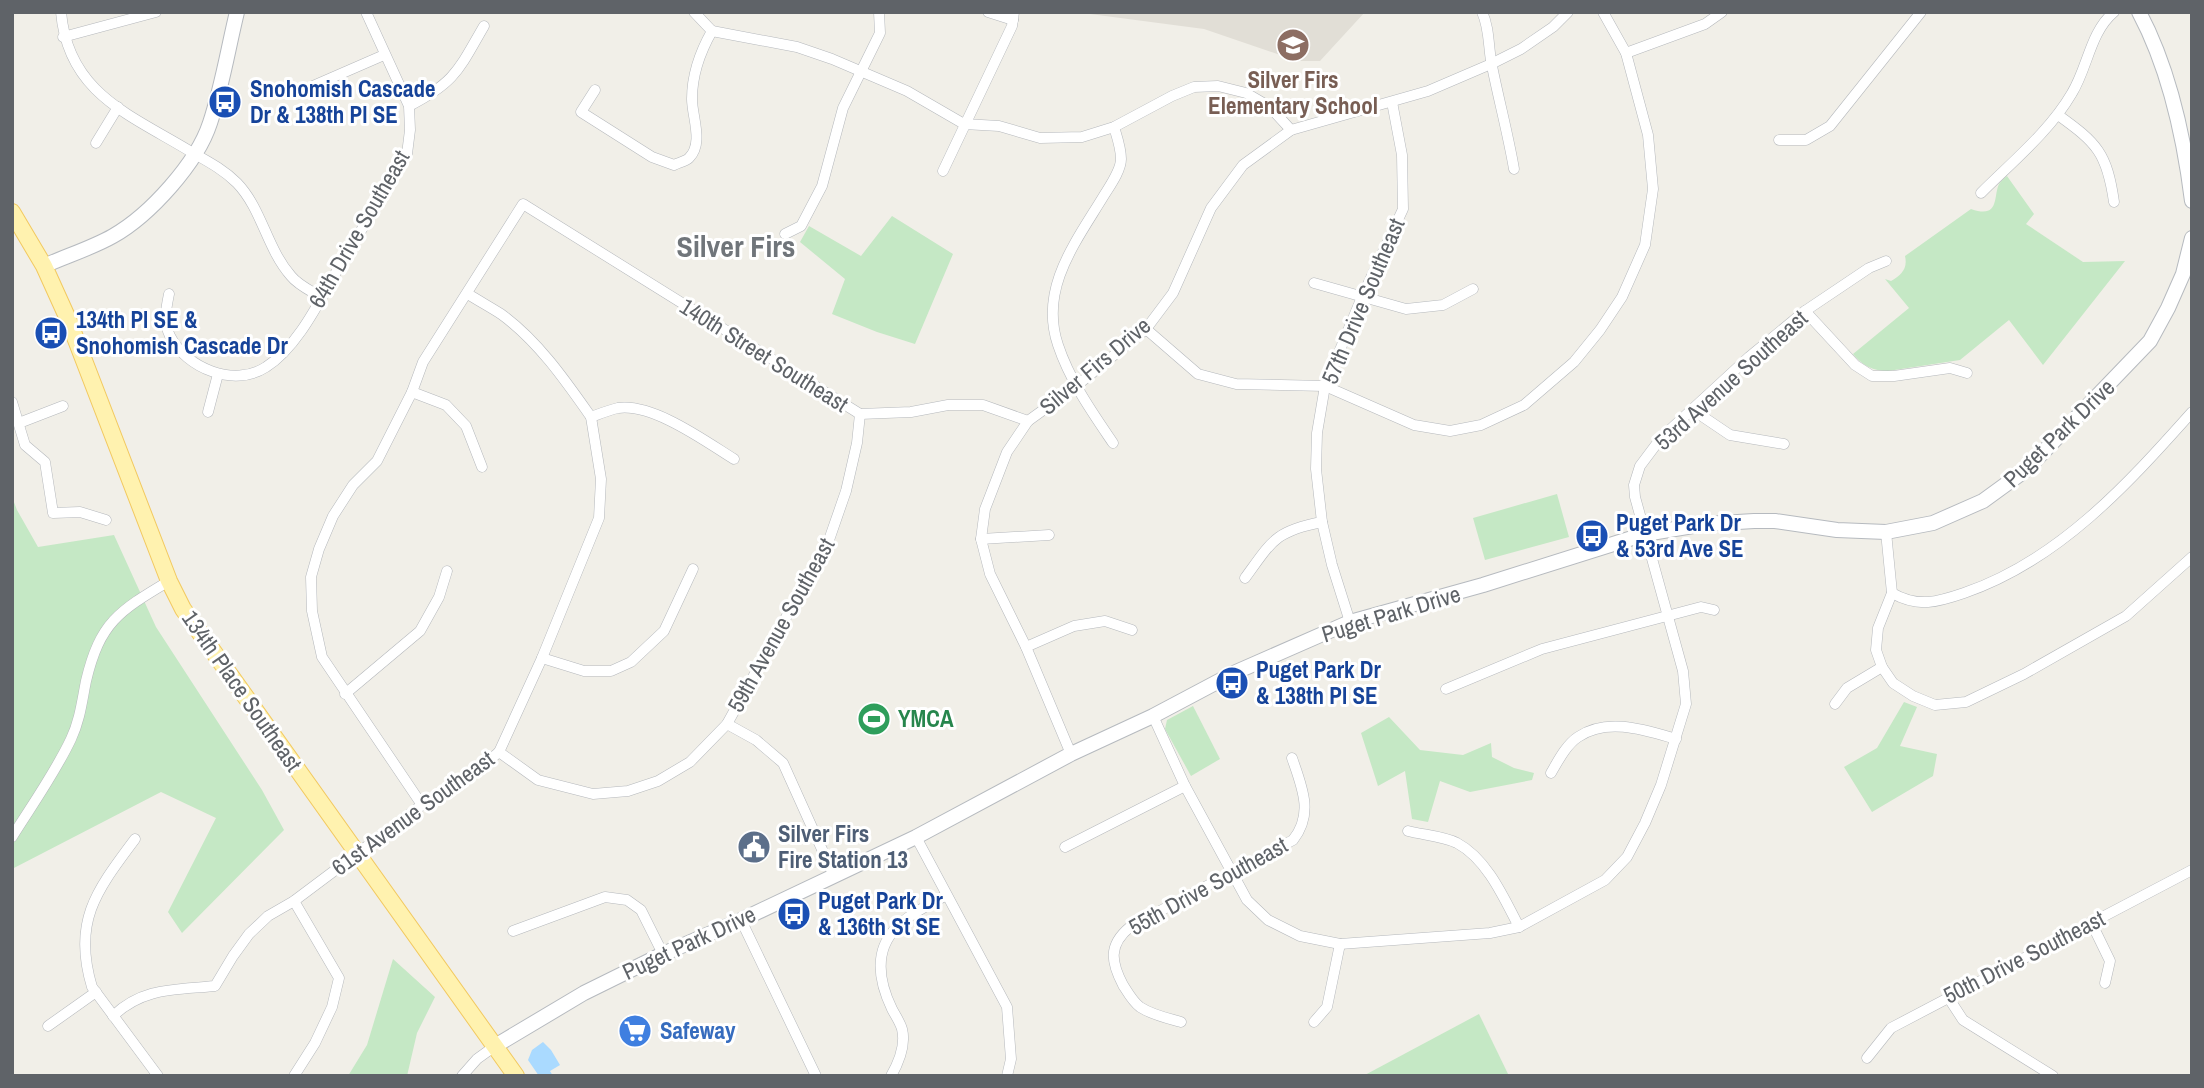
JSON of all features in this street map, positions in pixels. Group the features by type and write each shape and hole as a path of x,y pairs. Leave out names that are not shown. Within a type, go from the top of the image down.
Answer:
{"main road":[{"name":"134th Place Southeast","path":"12,212 44,266 70,324 169,581 183,609 516,1076"}],"street":[{"path":"61,12 63,37 78,71 102,97 220,169 239,185 259,217 280,263 293,279 321,298"},
{"path":"63,37 156,12"},
{"path":"44,266 112,237 135,221 162,195 195,154 210,125 237,12"},
{"name":"64th Drive Southeast","path":"218,374 244,374 264,369 285,353 407,155 409,106 366,12"},
{"path":"694,12 712,31 797,47 863,71 906,91 964,124 999,126 1040,138 1082,137 1114,128 1153,104 1194,87 1218,86 1246,93 1270,107 1291,130"},
{"path":"785,234 801,226 822,186 843,108 880,33 878,12"},
{"path":"943,171 1013,16 988,12"},
{"path":"1482,12 1487,22 1491,64 1502,103 1514,169"},
{"name":"Silver Firs Drive","path":"1071,754 1026,647 990,574 981,539 985,509 1007,452 1028,421 1146,329 1173,293 1211,208 1242,166 1291,130 1428,91 1491,64 1521,49 1553,27 1568,12"},
{"path":"1146,329 1198,374 1236,384 1325,386 1414,425 1450,431 1481,425 1524,405 1574,362 1600,330 1622,297 1646,245 1653,189 1648,135 1626,53 1603,12"},
{"path":"1626,53 1704,24 1722,12"},
{"path":"1779,140 1806,140 1830,125 1921,12"},
{"path":"1980,193 2057,115 2073,92 2104,21 2115,12"},
{"path":"2139,12 2154,44 2186,148 2192,201"},
{"path":"409,106 446,85 456,74 484,26"},
{"path":"595,90 581,112 652,157 674,165 689,158 696,144 692,100 697,64 712,31"},
{"path":"299,92 384,55"},
{"name":"57th Drive Southeast","path":"1350,622 1322,523 1317,433 1325,386 1402,209 1402,155 1392,102"},
{"path":"96,143 118,107"},
{"path":"2057,115 2084,133 2100,153 2109,170 2114,202"},
{"path":"1113,443 1075,387 1057,344 1053,289 1063,265 1111,184 1121,161 1114,128"},
{"name":"140th Street Southeast","path":"468,294 523,204 860,414 911,412 948,405 984,405 1028,421"},
{"name":"Puget Park Drive","path":"495,1046 584,993 916,837 1071,754 1153,716 1236,672 1350,622 1483,585 1645,534 1705,524 1754,521 1886,532 1933,523 1983,501 2027,469 2150,341 2183,274 2192,239"},
{"name":"53rd Avenue Southeast","path":"1153,716 1185,786 1247,900 1268,920 1300,936 1340,944 1490,933 1519,927 1605,880 1626,857 1645,823 1661,786 1686,704 1683,671 1635,497 1634,485 1640,466 1661,438 1749,357 1805,311 1869,268 1886,261"},
{"path":"1314,284 1406,309 1443,305 1473,289"},
{"path":"169,294 164,317 170,336 186,356 201,367 218,374 208,412"},
{"path":"422,805 322,657 312,611 311,578 319,549 333,516 353,485 377,461 412,392 423,362 468,294 501,315 533,343 566,381 591,417 619,408 644,411 679,426 734,459"},
{"path":"1805,311 1855,365 1872,376 1894,376 1951,368 1966,373"},
{"path":"412,392 446,405 466,426 482,467"},
{"path":"12,402 25,445 45,462 53,513 80,512 106,520"},
{"path":"19,423 63,406"},
{"path":"1693,410 1730,435 1784,444"},
{"path":"1892,593 1923,604 1939,601 1978,588 2043,555 2077,529 2159,449 2192,412"},
{"name":"59th Avenue Southeast","path":"499,752 538,780 593,794 628,791 658,781 690,762 727,724 829,540 846,491 857,443 860,414"},
{"name":"61st Avenue Southeast","path":"113,1016 127,1003 149,993 215,986 249,934 268,916 294,901 422,805 467,779 499,752 542,658 599,518 601,479 591,417"},
{"path":"1245,578 1279,534 1301,526 1322,523"},
{"path":"1886,532 1892,593 1878,628 1876,650 1882,667 1893,683 1913,696 1935,705 1966,702 2024,674 2126,616 2192,557"},
{"path":"981,539 1049,535"},
{"path":"542,658 584,671 611,671 631,662 664,631 693,569"},
{"path":"345,694 420,631 439,597 447,571"},
{"path":"12,836 71,739 101,636 118,614 169,581"},
{"path":"1446,689 1542,649 1701,607 1714,610"},
{"path":"1026,647 1074,626 1105,621 1132,629"},
{"path":"1835,704 1847,688 1882,667"},
{"path":"727,724 756,740 783,763 834,876"},
{"path":"1551,773 1577,737 1601,728 1635,727 1676,739"},
{"name":"55th Drive Southeast","path":"1181,1022 1155,1014 1138,1005 1114,968 1114,949 1120,935 1130,927 1293,840 1300,831 1306,805 1292,758"},
{"path":"1065,847 1185,786"},
{"path":"1408,831 1456,843 1478,860 1519,927"},
{"path":"916,837 1007,1007 1011,1059 1007,1076"},
{"path":"135,839 96,898 86,920 83,937 87,970 96,992 159,1076"},
{"name":"50th Drive Southeast","path":"1867,1058 1891,1028 2192,870"},
{"path":"891,1076 898,1064 902,1029 884,992 879,973 885,944 895,929 908,918 946,895"},
{"path":"513,931 605,897 627,900 641,910 663,954"},
{"path":"294,901 339,978 332,1007 315,1043 294,1076"},
{"path":"741,920 816,1076"},
{"path":"2091,922 2110,961 2105,983"},
{"path":"1314,1023 1327,1007 1340,944"},
{"path":"48,1026 96,992"},
{"path":"1948,997 1963,1020 2053,1076"},
{"path":"462,1076 495,1046"}],"shaded area":[{"name":"Silver Firs Elementary School","path":"1090,12 1365,12 1320,61 1298,61 1204,29"}],"green space":[{"path":"2007,176 2034,214 2026,224 2083,262 2125,261 2043,365 2009,320 1960,360 1888,371 1873,369 1861,362 1853,354 1909,308 1885,279 1891,281 1898,276 1905,268 1905,256 1971,209 1991,209 1999,184"},
{"path":"892,216 953,254 915,344 832,314 845,279 800,242 809,226 861,256"},
{"path":"1557,494 1569,537 1485,560 1473,518"},
{"path":"12,497 38,547 114,535 156,627 262,790 284,830 182,933 168,912 216,818 161,792 12,869"},
{"path":"1904,702 1917,707 1900,746 1937,754 1933,776 1872,812 1844,767 1877,748"},
{"path":"1193,706 1220,759 1191,776 1165,729 1167,720"},
{"path":"1389,717 1420,750 1463,755 1491,743 1492,757 1514,768 1534,773 1532,780 1470,792 1440,781 1428,822 1412,819 1405,771 1378,786 1361,733"},
{"path":"393,959 435,997 417,1033 407,1076 348,1076 367,1045"},
{"path":"1479,1014 1509,1076 1363,1076"}],"water":[{"path":"543,1042 560,1065 550,1071 553,1076 539,1076 528,1060 532,1050"}],"place":[{"name":"Silver Firs Elementary School","path":"1293,45"},
{"name":"Snohomish Cascade Dr & 138th Pl SE","path":"225,102"},
{"name":"134th Pl SE & Snohomish Cascade Dr","path":"51,333"},
{"name":"Puget Park Dr & 53rd Ave SE","path":"1592,536"},
{"name":"Puget Park Dr & 138th Pl SE","path":"1232,683"},
{"name":"YMCA","path":"874,719"},
{"name":"Silver Firs Fire Station 13","path":"754,847"},
{"name":"Puget Park Dr & 136th St SE","path":"794,914"},
{"name":"Safeway","path":"635,1031"}],"district":[{"name":"Silver Firs","path":"736,247"}]}
